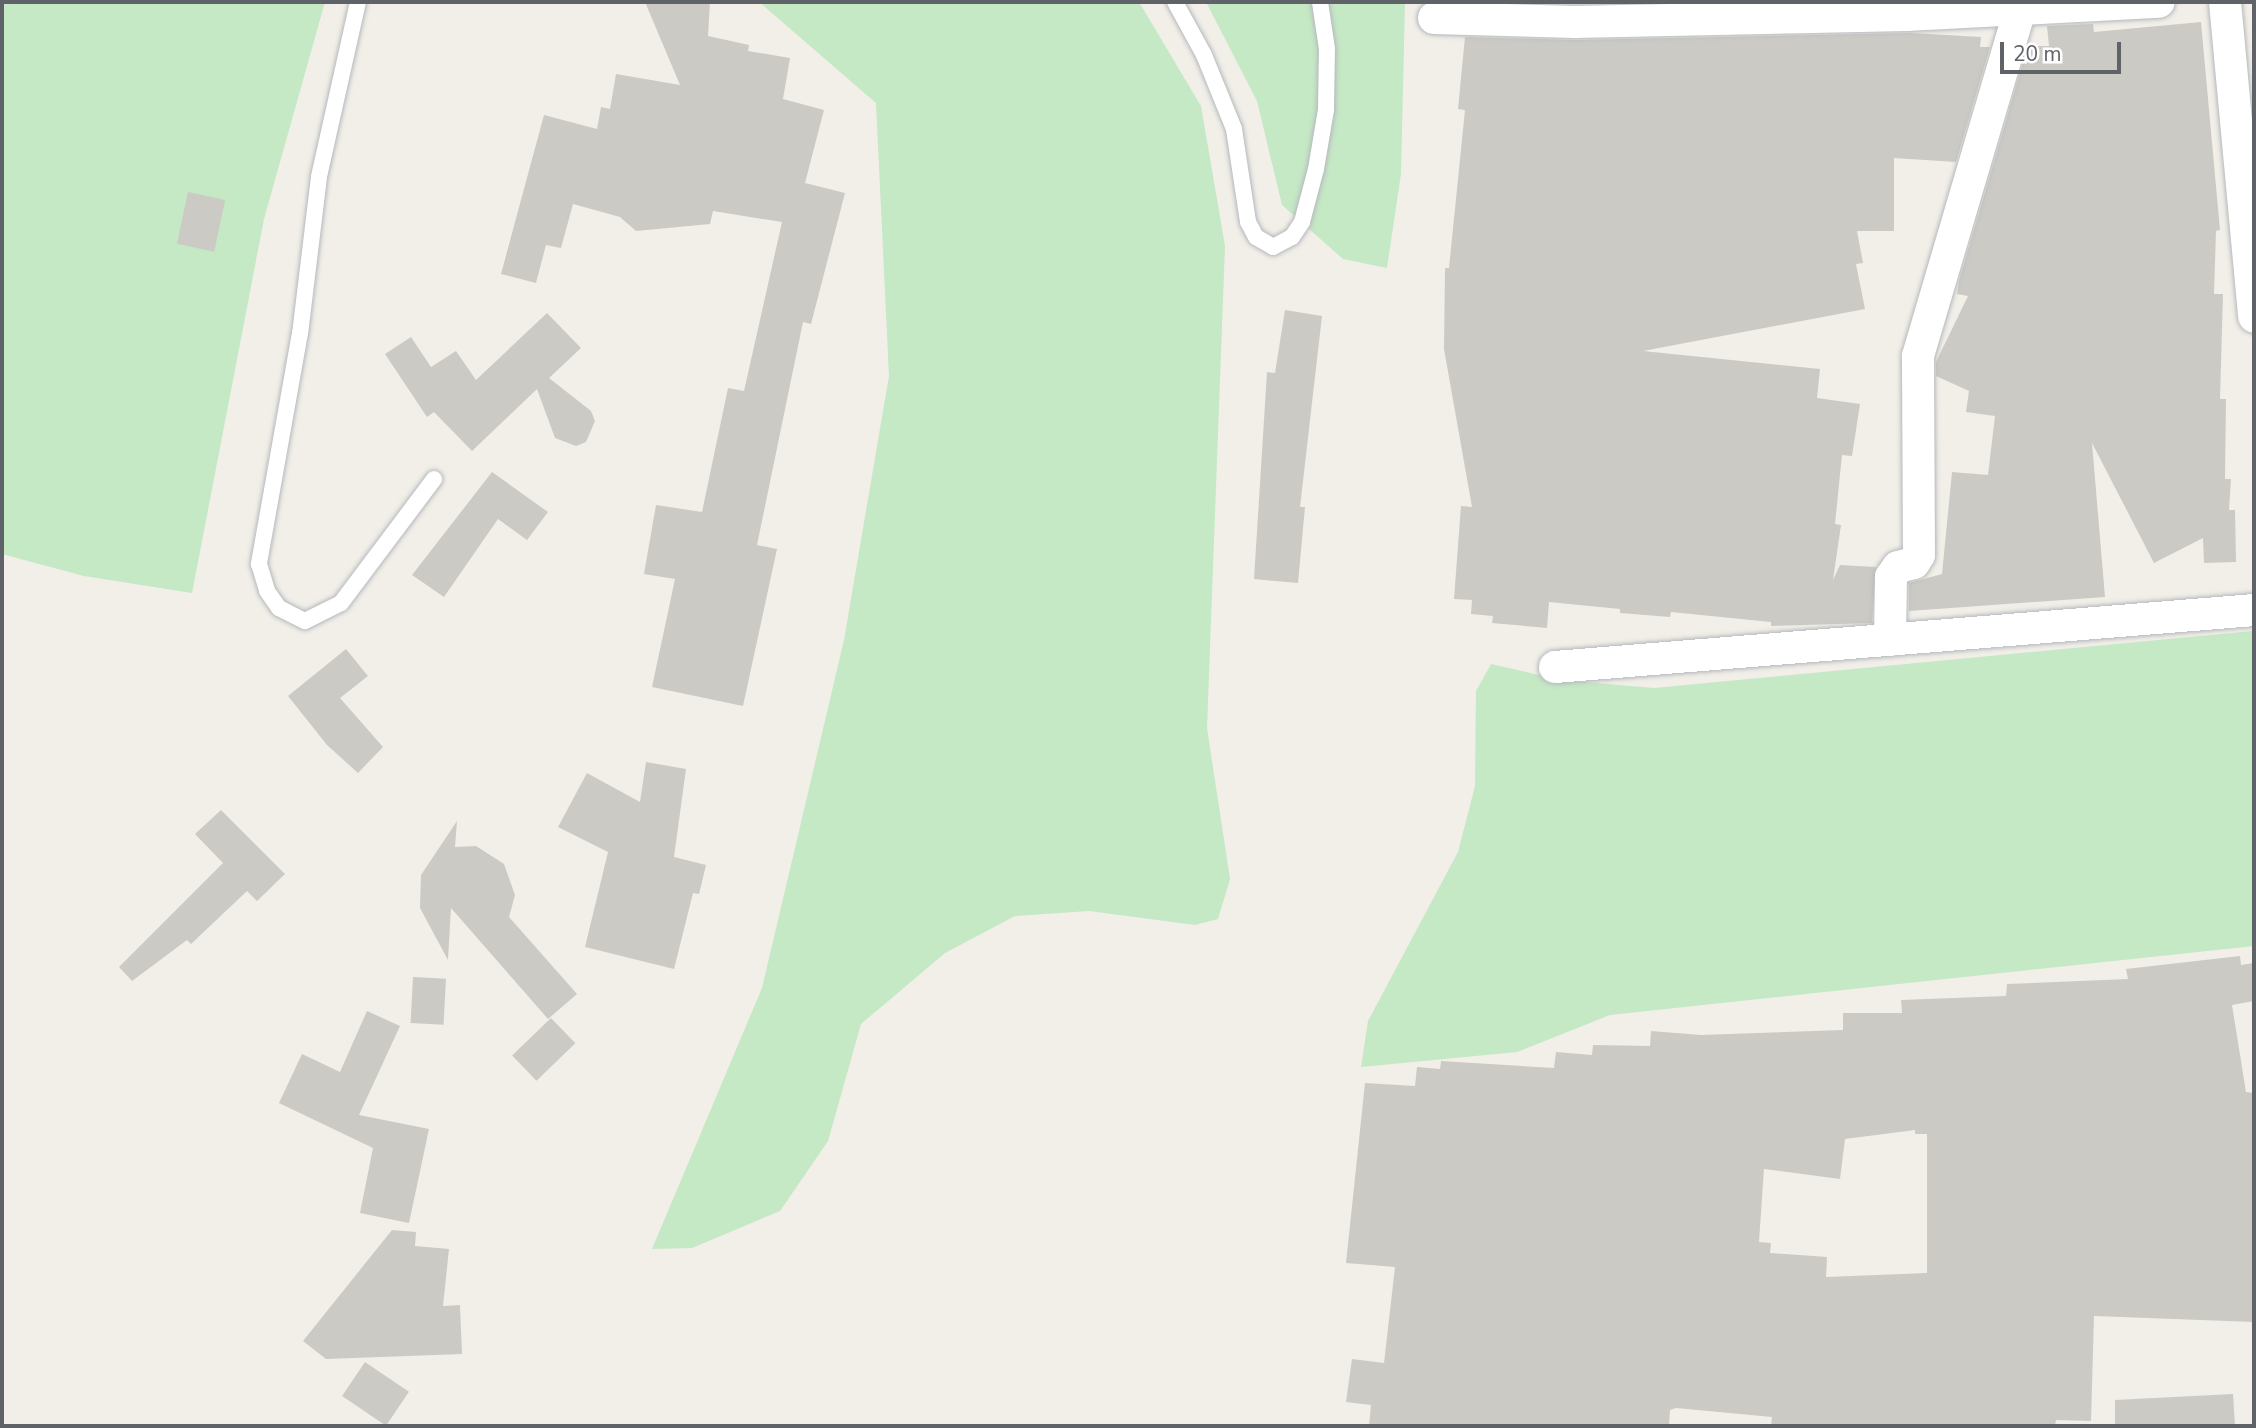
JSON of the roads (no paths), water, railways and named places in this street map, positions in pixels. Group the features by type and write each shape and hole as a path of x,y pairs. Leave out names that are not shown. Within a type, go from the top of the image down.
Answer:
{"street":[{"path":"1434,18 1575,22 2019,12 2159,2"},
{"path":"2225,2 2254,317"},
{"path":"1889,640 1891,577 1898,568 1914,563 1919,555 1918,356 2019,12"},
{"path":"1555,667 2254,610"}],"lane":[{"path":"358,2 319,177 300,332 258,565 267,592 279,608 305,621 341,603 434,479"},
{"path":"1175,2 1234,129 1248,222 1256,237 1273,247 1292,237 1302,222 1316,169 1326,110 1327,49 1320,2"}]}
